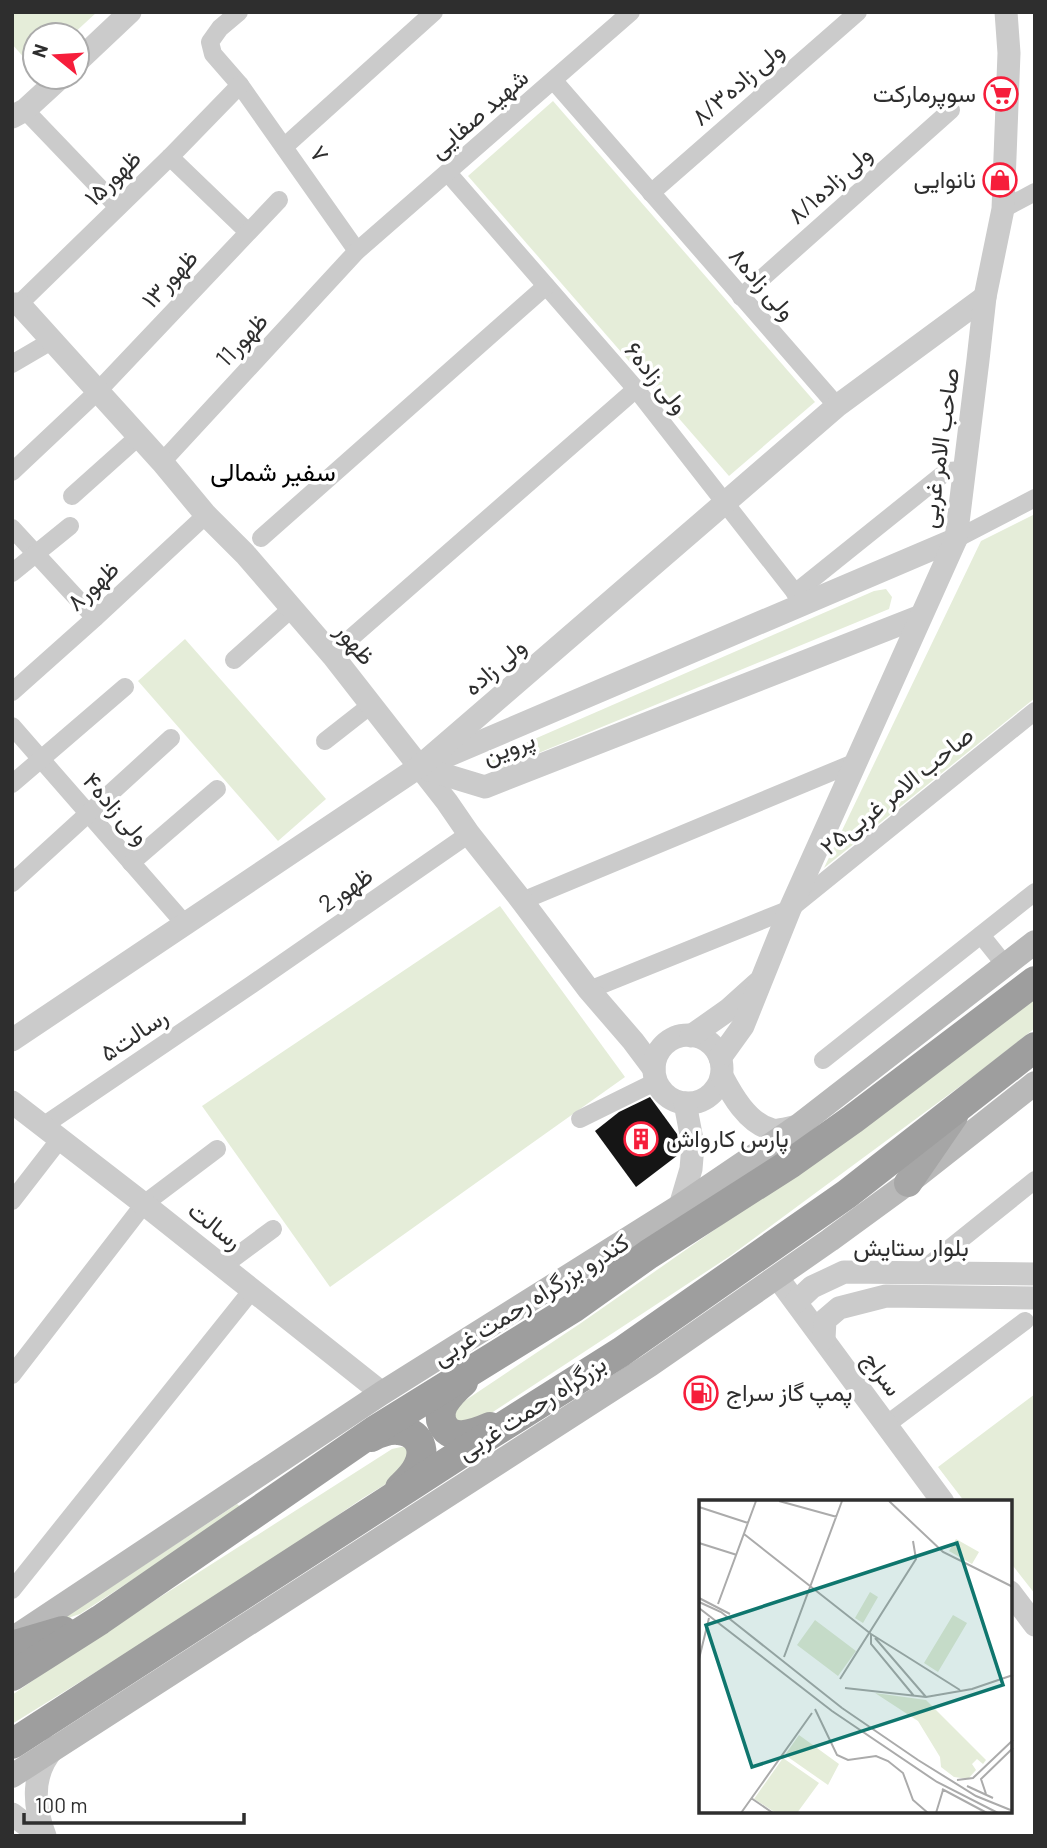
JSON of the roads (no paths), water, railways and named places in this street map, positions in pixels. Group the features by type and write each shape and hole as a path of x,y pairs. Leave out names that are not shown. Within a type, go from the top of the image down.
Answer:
{"highway":[{"path":"12,1676 100,1620 345,1450 573,1308 649,1254 791,1163 1035,981"},
{"name":"بزرگراه رحمت غربی","path":"12,1744 621,1352 815,1217 1035,1048"},
{"path":"487,1361 461,1383 444,1403 440,1417 446,1429 451,1433 466,1436 524,1413"},
{"path":"345,1450 389,1430 403,1430 419,1441 421,1456 418,1467 382,1505"},
{"path":"12,1646 100,1620"}],"main road":[{"name":"کندرو بزرگراه رحمت غربی","path":"12,1639 382,1393 680,1206 798,1126 1035,942"},
{"path":"12,1776 650,1365 908,1183 1035,1083"},
{"path":"908,1183 959,1108"}],"street":[{"path":"91,49 130,12"},
{"name":"۷","path":"239,12 220,28 210,42 213,54 240,85 357,251"},
{"path":"284,147 434,12"},
{"name":"شهید صفایی","path":"357,251 631,12"},
{"name":"ولی زاده۸/۳","path":"651,193 858,12"},
{"name":"صاحب الامر غربی","path":"721,1067 743,1026 790,909 956,539 985,297 1003,209 1010,53 1006,12"},
{"name":"ولی زاده۸","path":"554,81 837,407"},
{"name":"ظهور۱۵","path":"16,304 170,157 240,85"},
{"path":"45,91 19,114 118,207"},
{"name":"ولی زاده۸/۱","path":"741,297 951,110"},
{"path":"170,157 248,232"},
{"name":"ولی زاده۶","path":"448,173 636,390 799,598"},
{"path":"1003,209 1035,192"},
{"name":"ظهور۱۳","path":"12,472 97,392 279,200"},
{"name":"11ظهور","path":"162,463 357,251"},
{"path":"261,538 546,286"},
{"name":"ولی زاده","path":"12,1040 419,767 837,407 985,297"},
{"name":"ظهور","path":"16,304 53,340 333,656 589,990 633,1041 656,1075"},
{"path":"12,365 53,340"},
{"path":"352,637 636,390"},
{"path":"72,496 138,437"},
{"path":"799,598 947,471 964,471"},
{"path":"956,539 1035,498"},
{"name":"ظهور۸","path":"12,692 206,515"},
{"path":"12,573 70,526"},
{"path":"12,528 95,618"},
{"name":"پروین","path":"419,767 799,598 956,539"},
{"path":"234,660 292,609"},
{"name":"پروین","path":"419,767 485,787 922,616"},
{"path":"12,784 125,687"},
{"path":"325,741 371,705"},
{"name":"صاحب الامر غربی۲۵","path":"589,990 790,909 1035,711"},
{"name":"ولی زاده۴","path":"12,726 184,923"},
{"path":"12,883 171,738"},
{"path":"465,748 485,787"},
{"path":"522,901 856,762"},
{"path":"131,863 217,789"},
{"name":"2ظهور","path":"251,985 469,834"},
{"path":"823,1060 1035,892"},
{"path":"981,934 1005,965"},
{"path":"721,1067 717,1087 708,1097 697,1102 673,1100 663,1092 656,1075 657,1057 663,1046 728,1010 763,979"},
{"name":"رسالت۵","path":"12,1200 52,1133 251,985"},
{"path":"633,1041 682,1037 700,1038 709,1042 734,1097 754,1120 772,1130 798,1126"},
{"path":"580,1119 656,1075"},
{"name":"رسالت","path":"12,1102 382,1393"},
{"path":"680,1206 691,1169 693,1145 684,1103"},
{"path":"12,1375 144,1204 217,1149"},
{"path":"919,1273 1035,1180"},
{"path":"223,1266 273,1229"},
{"path":"830,1240 822,1253 824,1264 832,1270 845,1272"},
{"name":"بلوار ستایش","path":"796,1302 812,1287 845,1272 886,1284 1035,1298"},
{"name":"بلوار ستایش","path":"824,1339 825,1320 839,1308 886,1284 919,1273 1035,1274"},
{"name":"سراج","path":"777,1277 942,1500"},
{"path":"17,1584 252,1290"},
{"path":"886,1425 1025,1321"},
{"path":"1012,1594 1034,1622"},
{"path":"43,1836 37,1803 38,1776 47,1755 57,1746"},
{"path":"12,1814 43,1836"}],"place":[{"name":"سوپرمارکت","path":"1001,94"},
{"name":"نانوایی","path":"1000,180"},
{"name":"پارس کارواش","path":"641,1139"},
{"name":"پمپ گاز سراج","path":"701,1393"}],"district":[{"name":"سفیر شمالی","path":"273,472"}]}
